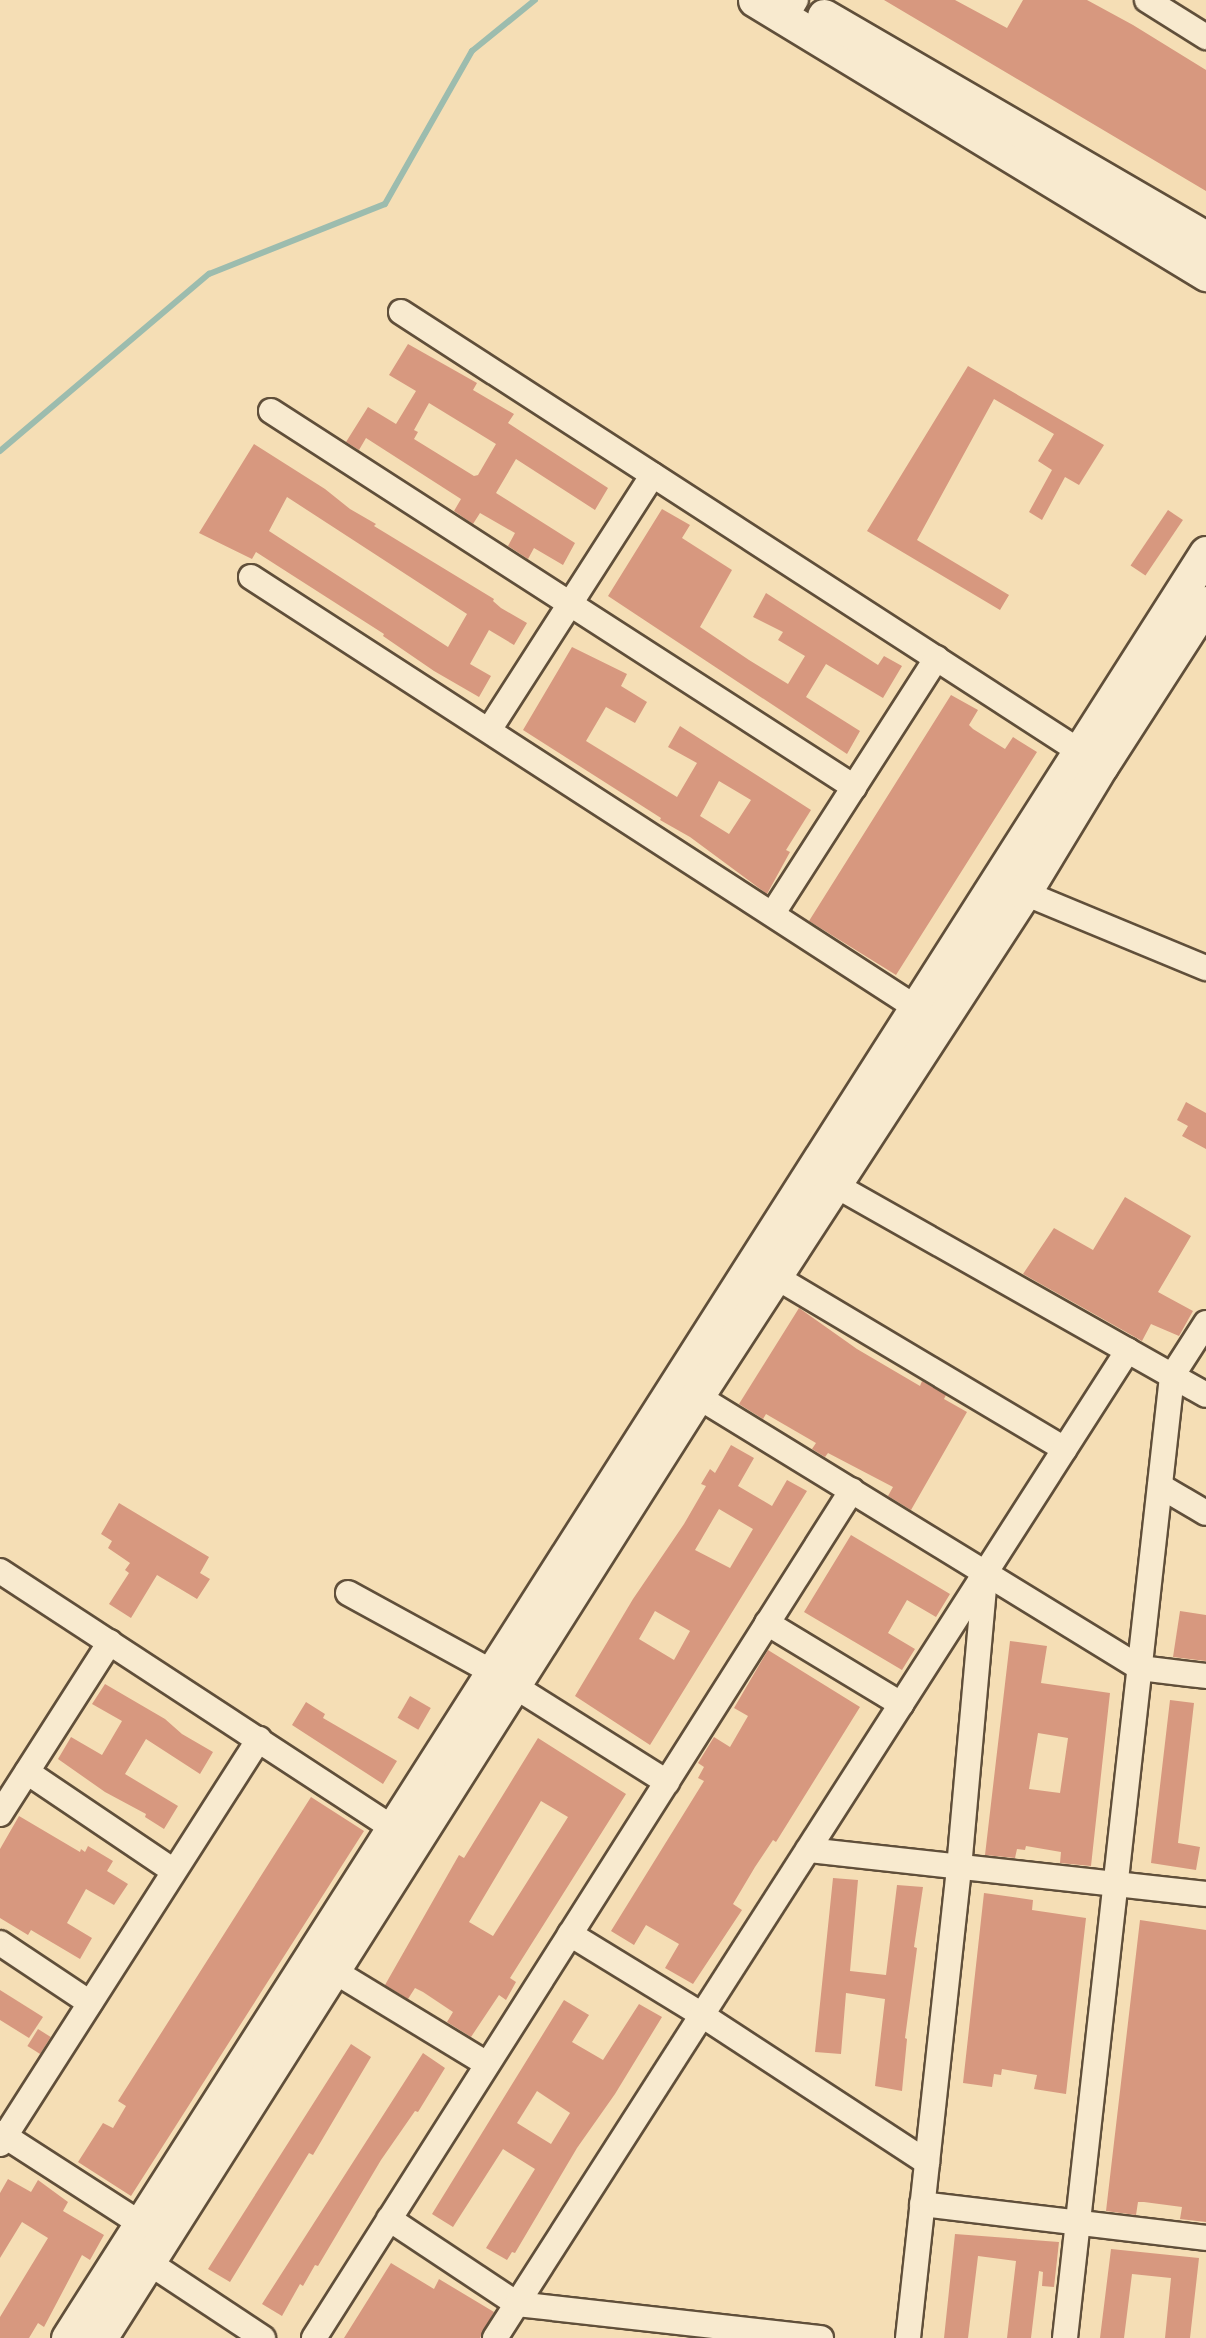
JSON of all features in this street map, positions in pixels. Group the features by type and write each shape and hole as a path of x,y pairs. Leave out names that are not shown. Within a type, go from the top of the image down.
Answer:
{"street":[{"path":"755,0 792,6 1206,238"},
{"path":"1162,4 1206,37"},
{"path":"792,6 1206,274"},
{"path":"401,312 1079,751"},
{"path":"271,411 854,787"},
{"path":"489,730 653,475"},
{"path":"68,2338 394,1829 504,1680 697,1396 835,1185 1010,887 1079,751 1206,553"},
{"path":"251,577 915,1007"},
{"path":"100,2338 334,1971 504,1680 915,1007 1101,766 1206,603"},
{"path":"773,913 937,658"},
{"path":"1010,887 1206,968"},
{"path":"835,1185 1206,1395"},
{"path":"776,1277 1065,1449"},
{"path":"1065,2338 1172,1376 1206,1323"},
{"path":"495,2338 1128,1350"},
{"path":"697,1396 1140,1668 1206,1676"},
{"path":"1160,1486 1206,1513"},
{"path":"314,2338 852,1490"},
{"path":"0,1571 394,1829"},
{"path":"908,2338 959,1868 985,1573"},
{"path":"348,1593 504,1680 667,1782"},
{"path":"768,1623 901,1704"},
{"path":"0,1814 110,1642"},
{"path":"141,2224 2,2137 259,1739"},
{"path":"27,1772 174,1871"},
{"path":"808,1850 1206,1894"},
{"path":"570,1934 702,2015 927,2162"},
{"path":"0,1943 90,2003"},
{"path":"334,1971 487,2064"},
{"path":"922,2204 1206,2238"},
{"path":"389,2220 517,2304 821,2338"},
{"path":"148,2262 263,2338"}],"building":[{"path":"884,0 955,0 1007,28 1023,0 1087,0 1133,25 1206,70 1206,191"},
{"path":"408,344 477,383 473,390 514,414 508,423 608,488 595,510 516,459 496,493 575,543 563,565 534,548 528,559 508,546 515,533 480,513 473,524 454,511 461,499 366,438 359,450 346,442 368,407 396,424 416,391 389,375","holes":["429,403 496,444 478,475 474,476 414,439 418,432 414,430"]},
{"path":"968,366 1104,445 1079,485 1065,477 1042,520 1029,512 1052,470 1038,461 1054,434 994,399 917,540 1009,595 1000,610 867,531"},
{"path":"254,444 325,489 350,509 376,524 374,526 494,599 501,608 527,623 514,645 489,630 470,664 491,676 479,697 434,671 383,636 384,634 256,552 252,559 199,533","holes":["287,497 467,614 448,647 269,531"]},
{"path":"662,509 690,525 682,538 732,570 700,627 749,660 788,684 805,656 778,640 783,632 753,617 766,593 878,665 884,656 902,666 883,698 826,664 806,697 860,731 847,754 608,596"},
{"path":"1168,510 1183,520 1145,576 1131,566"},
{"path":"572,647 627,674 621,686 647,702 635,723 606,707 586,741 677,797 697,763 668,747 680,726 811,810 786,850 790,852 767,894 690,837 523,730","holes":["719,781 751,800 729,834 700,816"]},
{"path":"951,695 978,710 969,725 973,729 1005,749 1013,737 1037,752 896,975 809,921"},
{"path":"1186,1102 1206,1113 1206,1149 1182,1136 1188,1126 1177,1120"},
{"path":"1125,1197 1191,1236 1158,1292 1193,1311 1179,1336 1151,1324 1142,1341 1023,1274 1054,1228 1093,1250"},
{"path":"799,1308 857,1349 920,1386 922,1381 946,1395 944,1399 967,1412 911,1510 888,1496 893,1487 828,1453 825,1457 812,1449 816,1443 766,1414 763,1419 739,1404"},
{"path":"731,1445 754,1458 738,1486 772,1506 787,1480 807,1491 650,1745 575,1696 633,1599 684,1524 706,1486 701,1484 710,1469 715,1473","holes":["719,1509 753,1529 730,1568 695,1550","655,1611 690,1631 674,1660 639,1639"]},
{"path":"119,1503 209,1557 200,1573 210,1579 197,1599 157,1575 131,1618 109,1604 129,1573 125,1570 130,1563 108,1548 112,1541 101,1534"},
{"path":"851,1535 950,1594 936,1617 907,1600 888,1633 915,1649 902,1670 804,1612"},
{"path":"1180,1611 1206,1615 1206,1661 1173,1657"},
{"path":"1010,1641 1047,1646 1041,1683 1110,1693 1091,1866 1060,1863 1061,1852 1026,1846 1025,1850 1017,1849 1015,1858 985,1855","holes":["1038,1733 1068,1738 1060,1793 1029,1789"]},
{"path":"768,1650 860,1707 776,1842 773,1840 755,1867 733,1904 742,1910 693,1984 665,1968 679,1944 646,1925 634,1945 611,1931 704,1781 698,1778 704,1767 698,1763 714,1737 730,1747 748,1716 734,1708"},
{"path":"105,1684 165,1719 182,1734 213,1752 200,1774 146,1739 125,1774 178,1806 164,1829 145,1817 146,1814 105,1792 58,1759 71,1737 102,1755 122,1721 92,1704"},
{"path":"410,1696 431,1708 418,1730 397,1718"},
{"path":"1170,1700 1194,1703 1178,1843 1200,1847 1196,1870 1151,1863"},
{"path":"306,1702 325,1714 323,1718 397,1761 383,1784 292,1725"},
{"path":"538,1738 626,1794 510,1978 516,1982 506,2000 499,1995 471,2037 447,2022 453,2012 423,1992 415,1988 408,1999 385,1985 459,1855 464,1858","holes":["541,1801 568,1817 493,1936 469,1922"]},
{"path":"311,1797 364,1831 131,2196 78,2162 103,2123 113,2128 126,2106 118,2101"},
{"path":"19,1816 80,1852 81,1849 85,1852 88,1846 113,1861 107,1871 128,1884 114,1905 86,1889 67,1923 92,1938 80,1959 31,1930 28,1935 0,1918 0,1849"},
{"path":"833,1878 858,1880 850,1971 886,1975 897,1885 923,1887 914,1947 917,1948 905,2038 902,2091 875,2086 885,1999 846,1993 841,2054 815,2052"},
{"path":"984,1893 1033,1900 1032,1910 1086,1918 1066,2094 1034,2089 1037,2075 1002,2069 1001,2075 994,2074 992,2087 963,2083"},
{"path":"1140,1920 1206,1930 1206,2222 1180,2219 1182,2207 1144,2202 1138,2202 1136,2215 1106,2211"},
{"path":"0,1990 43,2017 29,2038 0,2020"},
{"path":"564,2000 589,2015 572,2042 603,2060 639,2004 662,2017 615,2094 577,2148 515,2253 512,2252 507,2260 486,2248 535,2169 503,2149 453,2227 432,2214","holes":["537,2091 570,2113 551,2144 517,2123"]},
{"path":"38,2029 51,2037 40,2054 27,2046"},
{"path":"351,2044 371,2057 313,2155 309,2153 230,2282 208,2269"},
{"path":"423,2053 445,2068 418,2112 415,2111 381,2160 318,2266 315,2265 303,2286 300,2284 282,2316 262,2304"},
{"path":"8,2179 31,2192 38,2180 68,2202 63,2211 104,2235 90,2260 82,2255 44,2327 38,2323 29,2338 0,2338 0,2317 48,2238 22,2222 0,2258 0,2193"},
{"path":"955,2234 1059,2242 1054,2287 1042,2286 1043,2272 1039,2271 1031,2338 1007,2338 1016,2261 978,2256 968,2338 944,2338"},
{"path":"1111,2249 1199,2258 1190,2338 1165,2338 1171,2278 1132,2274 1124,2338 1100,2338"},
{"path":"391,2263 434,2289 439,2279 494,2312 480,2338 344,2338"}],"waterway":[{"path":"0,451 209,274 385,204 472,51 535,0"}]}
